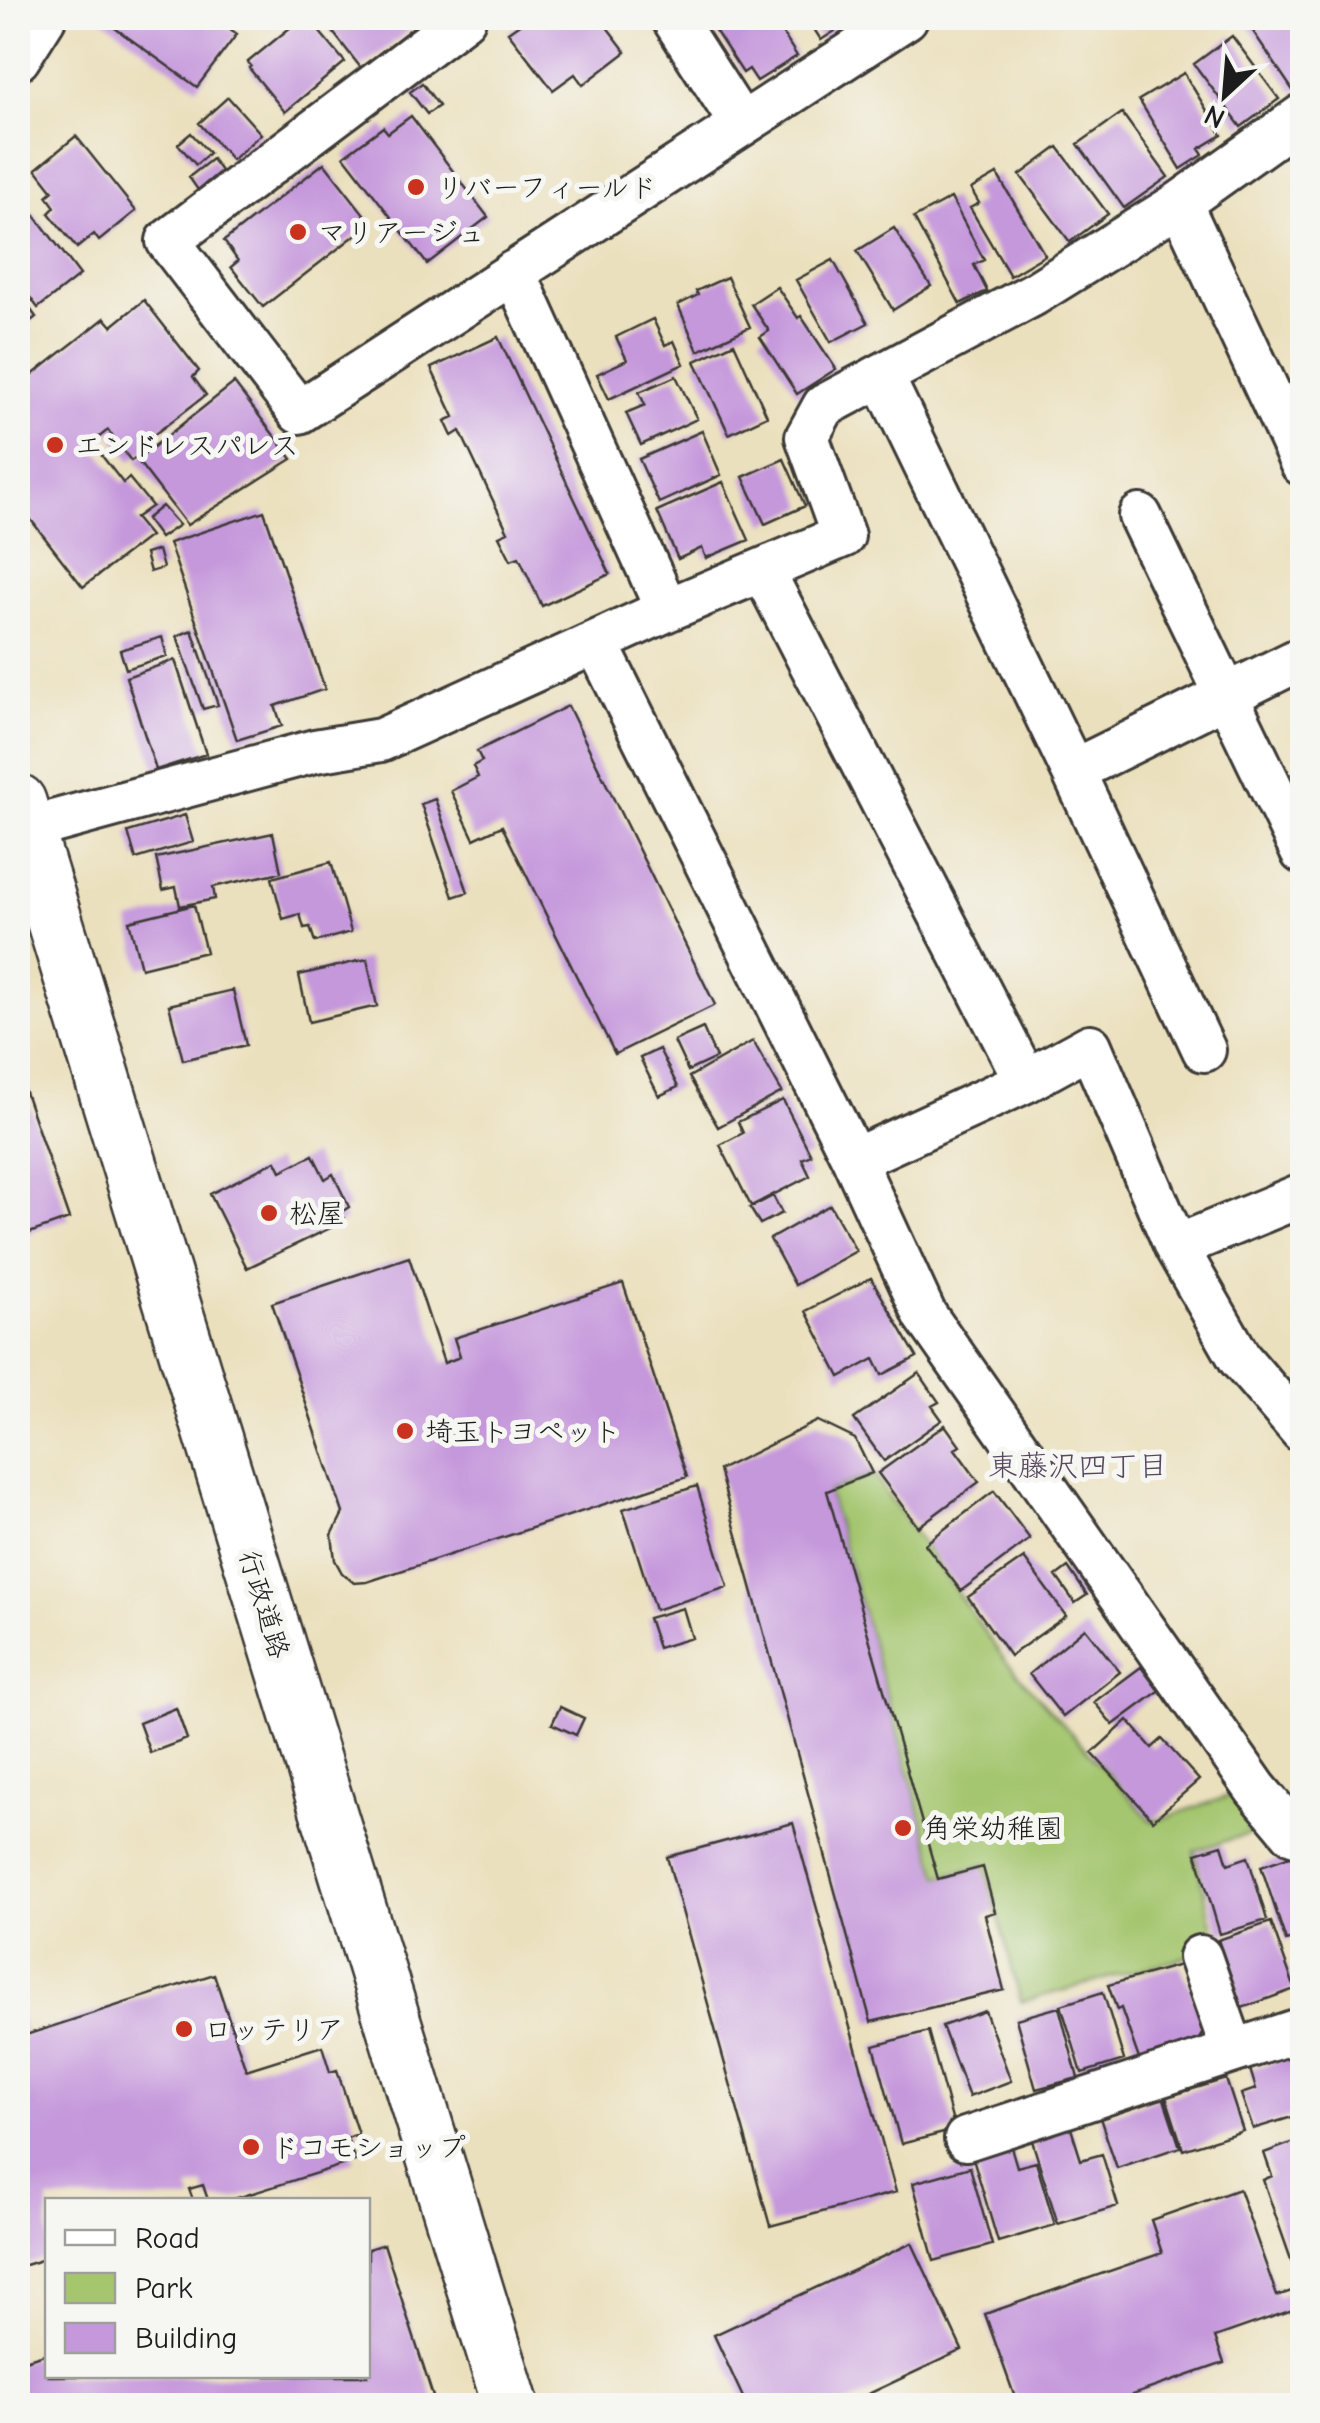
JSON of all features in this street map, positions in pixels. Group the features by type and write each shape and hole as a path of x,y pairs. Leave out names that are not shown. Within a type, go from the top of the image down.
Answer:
{"highway":[{"name":"行政道路","path":"21,823 511,2406"}],"street":[{"path":"18,58 44,18"},
{"path":"464,18 168,241 300,412 906,18"},
{"path":"673,18 741,124"},
{"path":"21,823 316,751 381,740 668,610 844,536 808,437 824,406 1034,294 1180,204 1302,116"},
{"path":"1180,204 1302,464"},
{"path":"514,272 668,610"},
{"path":"882,376 1204,1050"},
{"path":"1140,516 1302,852"},
{"path":"763,570 1026,1081"},
{"path":"596,644 854,1160 925,1314 1256,1790 1293,1834 1302,1836"},
{"path":"1073,770 1302,658"},
{"path":"854,1160 1026,1081 1090,1046 1176,1248 1240,1359 1296,1415"},
{"path":"1176,1248 1302,1195"},
{"path":"1200,1957 1233,2051"},
{"path":"966,2138 1302,2029"}],"green space":[{"path":"873,1474 1004,1659 1152,1822 1235,1794 1263,1829 1194,1851 1218,1948 1021,2002 985,1865 939,1877 828,1492"}],"building":[{"path":"101,18 215,18 237,34 197,87"},
{"path":"302,18 308,18 345,62 285,112 248,62"},
{"path":"322,18 411,18 416,25 361,68"},
{"path":"528,18 600,18 626,52 583,85 575,74 553,90 508,32"},
{"path":"707,18 773,18 797,56 757,81 749,69 743,73"},
{"path":"807,18 855,18 821,40"},
{"path":"1258,18 1297,18 1302,25 1302,86 1294,92 1248,24"},
{"path":"1232,36 1279,99 1241,127 1194,64"},
{"path":"1184,73 1222,135 1199,149 1203,155 1181,169 1139,100"},
{"path":"422,83 439,106 427,114 410,92"},
{"path":"228,97 261,134 232,160 199,123"},
{"path":"1122,113 1168,177 1124,208 1078,144"},
{"name":"リバーフィールド","path":"411,116 488,217 427,264 344,156 383,127 388,133"},
{"path":"191,133 209,153 196,165 178,144"},
{"path":"76,136 136,211 99,241 94,234 77,248 49,213 55,207 47,196 53,191 36,169"},
{"path":"1058,147 1108,214 1070,242 1020,175"},
{"path":"212,159 221,171 198,190 189,177"},
{"name":"マリアージュ","path":"324,163 371,223 263,307 231,267 238,261 224,241"},
{"path":"997,174 1045,255 1010,276 970,208 979,203 971,189"},
{"path":"951,198 984,260 974,265 987,291 960,304 914,218"},
{"path":"33,213 80,275 38,308 18,281 18,225"},
{"path":"894,228 931,286 893,310 857,251"},
{"path":"833,260 868,323 831,342 796,280"},
{"path":"727,277 750,327 698,351 678,305 698,295 696,291"},
{"path":"777,287 836,369 797,394 760,337 769,331 751,304"},
{"path":"18,292 36,317 18,331"},
{"name":"エンドレスパレス","path":"144,300 199,371 193,377 206,395 147,440 150,446 131,461 108,430 92,443 123,483 129,478 152,506 135,518 150,536 83,587 18,503 18,386 105,318 112,326"},
{"path":"653,319 665,345 674,341 684,364 609,399 597,374 627,360 616,337"},
{"path":"498,337 610,574 542,606 519,557 511,560 499,536 508,532 460,431 452,436 445,421 454,417 431,368"},
{"path":"734,343 767,416 729,434 695,361"},
{"path":"676,376 697,419 641,445 626,413 645,405 639,392"},
{"path":"234,383 292,459 187,525 137,460"},
{"path":"702,431 721,475 659,503 639,459"},
{"path":"784,459 805,506 765,524 743,477"},
{"path":"723,482 749,540 706,558 702,548 678,559 657,511"},
{"path":"162,506 179,525 160,538 146,519"},
{"path":"264,511 325,689 275,706 282,726 237,740 169,543"},
{"path":"158,550 163,568 150,572 145,554"},
{"path":"192,630 218,705 203,709 177,636"},
{"path":"162,637 167,656 126,669 120,650"},
{"path":"175,660 206,754 156,770 126,677"},
{"path":"568,706 715,1005 615,1054 502,826 474,839 451,791 478,777 473,766 482,761 477,751"},
{"path":"435,799 468,892 453,897 421,804"},
{"path":"185,815 193,842 136,859 128,832"},
{"path":"273,833 281,872 213,887 215,899 180,906 176,887 163,890 156,858"},
{"path":"331,862 351,932 315,942 310,927 304,928 300,914 283,919 272,878"},
{"path":"194,905 206,952 141,968 129,921"},
{"path":"367,959 377,1006 309,1022 299,975"},
{"path":"233,990 246,1045 183,1060 169,1005"},
{"path":"703,1028 716,1058 688,1071 674,1041"},
{"path":"753,1041 782,1092 718,1127 689,1077"},
{"path":"659,1049 678,1087 659,1096 640,1058"},
{"path":"18,1072 69,1219 18,1237"},
{"path":"783,1100 811,1155 802,1159 810,1176 751,1206 720,1145 743,1133 738,1122"},
{"path":"313,1155 325,1179 333,1174 349,1207 341,1212 345,1221 247,1268 210,1194 276,1161 281,1171"},
{"path":"773,1196 782,1213 760,1224 750,1208"},
{"path":"830,1205 856,1251 795,1285 770,1239"},
{"path":"409,1257 444,1363 460,1357 454,1338 623,1283 687,1477 354,1583 335,1560 332,1535 343,1513 272,1303"},
{"path":"871,1278 917,1357 882,1375 874,1359 840,1377 806,1311"},
{"path":"919,1373 939,1402 932,1406 942,1420 884,1461 854,1419"},
{"path":"818,1421 855,1439 872,1473 827,1491 938,1879 983,1867 995,1912 985,1915 1004,1990 871,2022 719,1470"},
{"path":"945,1425 960,1446 955,1449 979,1482 918,1527 878,1473"},
{"path":"697,1486 728,1587 655,1610 623,1509"},
{"path":"994,1491 1030,1539 961,1591 925,1544"},
{"path":"1024,1558 1066,1616 1010,1656 968,1597"},
{"path":"1068,1567 1087,1595 1075,1603 1056,1576"},
{"path":"683,1608 692,1638 658,1648 648,1618"},
{"path":"1085,1628 1120,1672 1063,1717 1029,1674"},
{"path":"1141,1667 1159,1691 1113,1725 1094,1702"},
{"path":"560,1707 584,1718 576,1735 552,1724"},
{"path":"176,1708 187,1739 150,1753 139,1723"},
{"path":"1128,1720 1152,1748 1162,1739 1199,1780 1153,1820 1092,1753"},
{"path":"793,1823 896,2192 770,2226 667,1857"},
{"path":"1222,1845 1228,1864 1248,1857 1267,1920 1220,1934 1196,1853"},
{"path":"1296,1854 1302,1872 1302,1936 1286,1941 1261,1866"},
{"path":"1271,1922 1295,1989 1242,2008 1218,1940"},
{"path":"1180,1965 1207,2026 1199,2039 1139,2059 1121,2008 1117,2010 1108,1985"},
{"path":"214,1974 246,2070 322,2046 330,2072 337,2070 358,2134 347,2138 355,2161 237,2198 207,2198 203,2185 189,2189 192,2198 45,2198 45,2259 18,2267 18,2011 26,2035"},
{"path":"1103,1992 1124,2060 1082,2073 1061,2005"},
{"path":"1059,2007 1078,2078 1036,2089 1016,2019"},
{"path":"985,2011 1011,2081 969,2097 942,2026"},
{"path":"928,2031 955,2130 901,2144 874,2046"},
{"path":"1297,2055 1302,2072 1302,2114 1253,2129 1241,2094 1256,2089 1250,2069"},
{"path":"1226,2079 1243,2131 1183,2150 1166,2097"},
{"path":"1163,2096 1180,2147 1117,2168 1100,2118"},
{"path":"1069,2122 1081,2160 1102,2154 1118,2206 1058,2224 1030,2134"},
{"path":"1302,2139 1302,2319 1298,2308 1215,2337 1224,2363 1132,2395 1136,2406 1018,2406 985,2314 1162,2253 1151,2220 1239,2189 1277,2296 1301,2288 1263,2180 1272,2176 1264,2153"},
{"path":"1009,2140 1017,2167 1036,2162 1055,2225 998,2242 971,2151"},
{"path":"970,2167 992,2245 934,2261 913,2183"},
{"path":"912,2243 962,2350 843,2406 747,2406 714,2335"},
{"path":"384,2244 436,2406 18,2406 18,2362 45,2354 45,2378 370,2378 370,2248"}],"place":[{"name":"リバーフィールド","path":"416,187"},
{"name":"マリアージュ","path":"298,232"},
{"name":"エンドレスパレス","path":"55,445"},
{"name":"松屋","path":"269,1213"},
{"name":"埼玉トヨペット","path":"405,1431"},
{"name":"角栄幼稚園","path":"903,1828"},
{"name":"ロッテリア","path":"184,2029"},
{"name":"ドコモショップ","path":"251,2147"}],"district":[{"name":"東藤沢四丁目","path":"1078,1466"}]}
